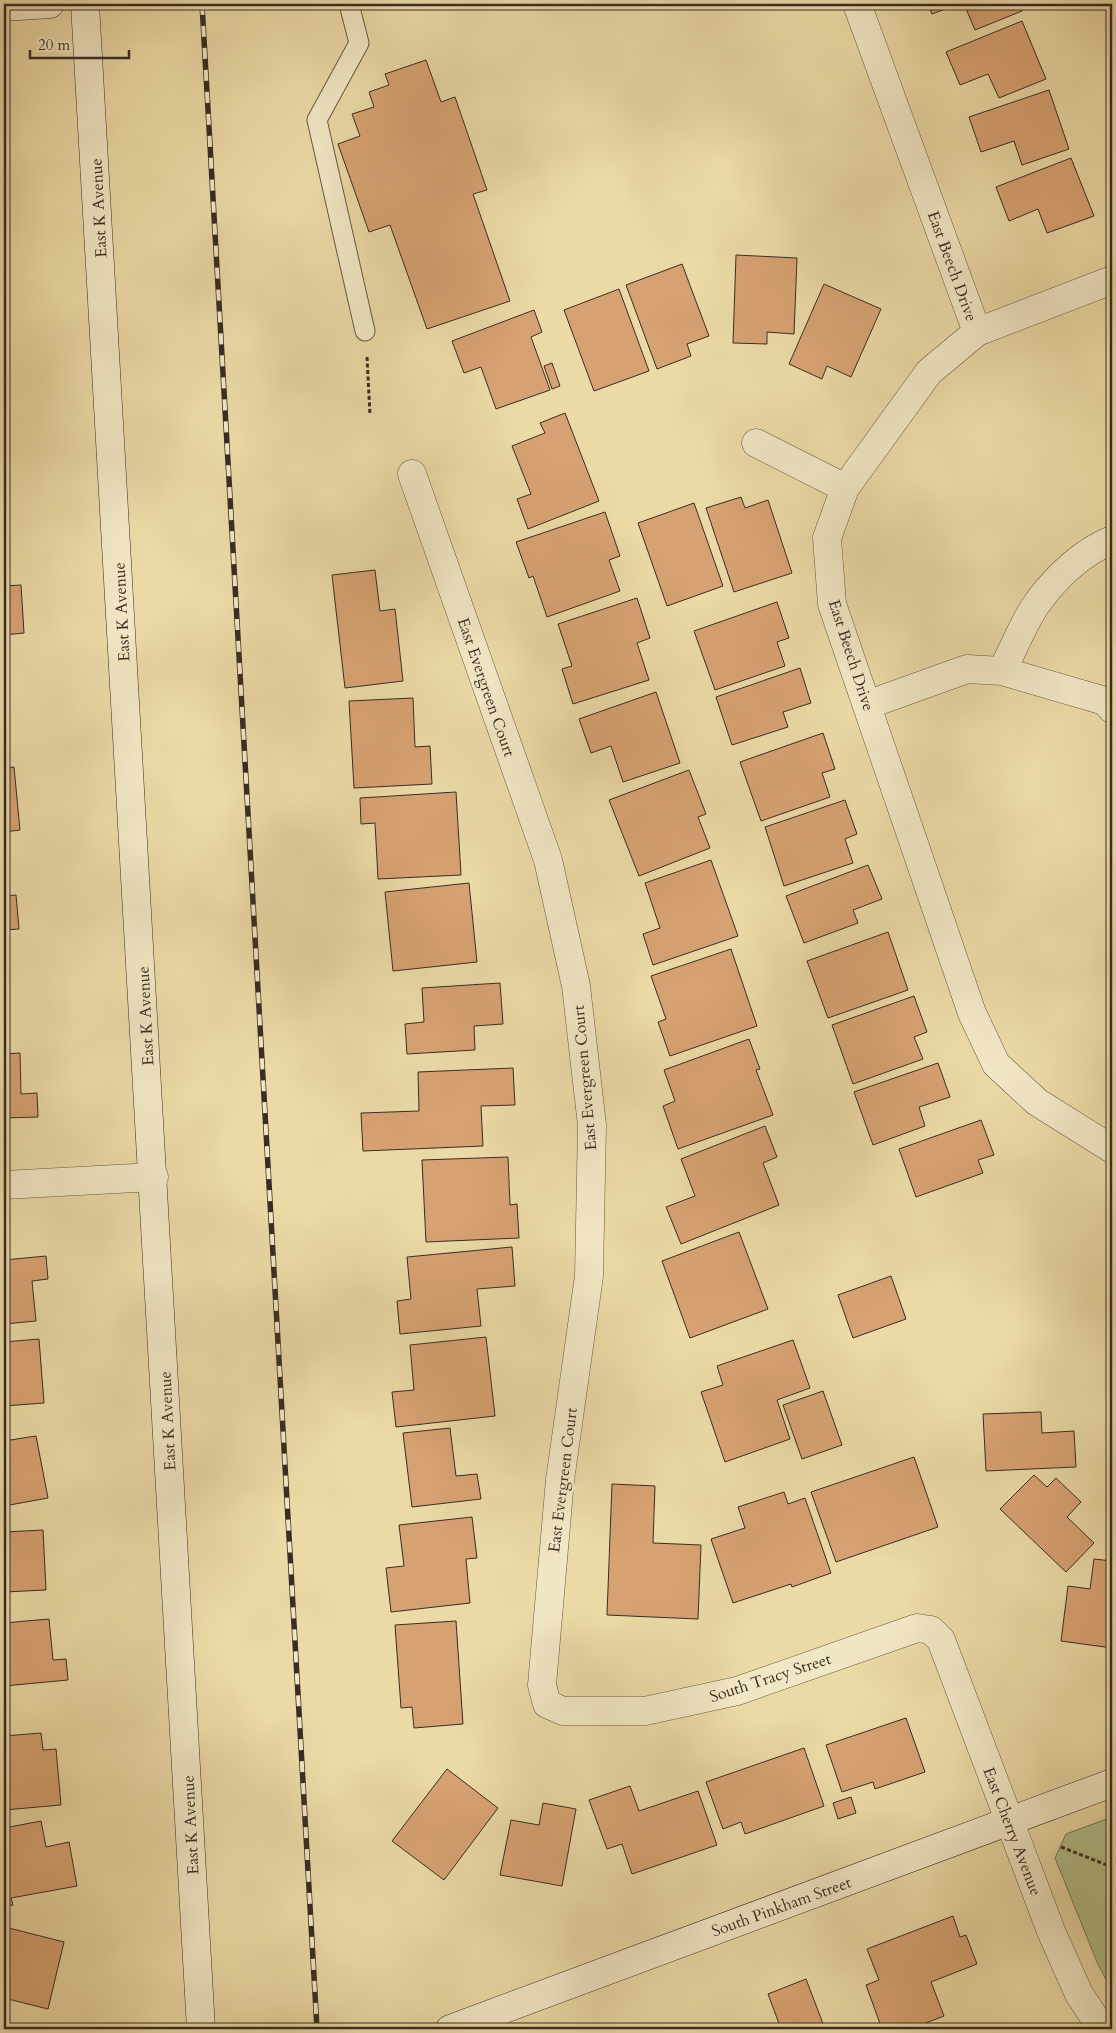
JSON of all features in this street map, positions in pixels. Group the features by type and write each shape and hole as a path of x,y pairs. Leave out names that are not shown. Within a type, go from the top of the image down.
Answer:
{"street":[{"path":"4,7 50,4"},
{"name":"East K Avenue","path":"85,4 154,1177 201,2029"},
{"name":"East Beech Drive","path":"857,4 977,332 929,372 845,488 827,538 832,604 972,1013 996,1064 1037,1102 1112,1149"},
{"path":"977,332 1112,280"},
{"path":"756,443 845,488"},
{"name":"East Evergreen Court","path":"412,474 548,860 576,986 592,1125 589,1276 560,1480 542,1685 547,1704"},
{"path":"1002,671 1038,602 1068,569 1102,544 1112,540"},
{"path":"867,705 967,669 1002,671 1105,701 1112,708"},
{"path":"4,1185 154,1177"},
{"name":"South Tracy Street","path":"547,1704 563,1711 645,1711 737,1690 917,1628 931,1630"},
{"name":"East Cherry Avenue","path":"931,1630 941,1640 1051,1931 1079,1994 1102,2029"},
{"name":"South Pinkham Street","path":"450,2029 1112,1783"}],"lane":[{"path":"350,4 359,43 317,120 365,331"}],"path":[{"path":"365,331 370,415"},
{"path":"1061,1847 1112,1867"}],"green space":[{"path":"1112,1817 1112,1991 1097,1962 1055,1858 1066,1834"}],"building":[{"path":"928,4 959,4 932,14"},
{"path":"964,4 1019,4 1022,11 975,30"},
{"path":"1022,21 1046,79 999,98 988,74 960,85 946,52"},
{"path":"426,60 441,102 455,97 487,190 473,194 510,301 427,329 390,225 369,232 338,144 360,136 352,114 374,107 369,92 389,85 385,74"},
{"path":"1049,90 1069,149 1022,165 1014,141 981,152 969,117"},
{"path":"1071,158 1094,216 1047,233 1038,209 1009,221 996,187"},
{"path":"736,255 797,258 794,334 767,332 767,344 733,343"},
{"path":"682,264 709,336 687,344 691,356 657,369 626,285"},
{"path":"824,284 881,309 851,377 827,366 822,379 789,364"},
{"path":"619,289 649,371 594,391 564,310"},
{"path":"534,310 542,332 531,337 550,390 496,409 481,367 464,373 452,341"},
{"path":"552,363 560,386 552,389 544,366"},
{"path":"565,413 599,501 528,529 517,499 531,494 512,446 545,433 540,423"},
{"path":"741,497 745,508 768,500 792,573 734,592 706,508"},
{"path":"694,503 723,586 667,606 638,523"},
{"path":"605,512 620,556 609,560 620,591 547,617 533,576 529,578 516,542"},
{"path":"375,570 380,611 395,609 403,681 345,688 332,575"},
{"path":"21,585 24,633 4,635 4,586"},
{"path":"637,598 650,638 637,643 649,680 573,704 562,669 572,666 558,624"},
{"path":"777,602 789,638 777,642 785,666 715,690 694,631"},
{"path":"800,668 811,703 783,712 788,727 732,745 716,697"},
{"path":"656,692 680,763 623,782 611,746 591,753 579,719"},
{"path":"413,698 415,747 430,746 432,784 354,788 349,701"},
{"path":"823,733 835,769 822,773 830,797 761,821 740,762"},
{"path":"14,767 20,830 4,832 4,768"},
{"path":"689,770 706,814 698,817 710,848 639,876 609,800"},
{"path":"456,792 461,875 378,879 375,823 361,824 360,798"},
{"path":"845,800 857,834 845,839 853,863 784,886 765,827"},
{"path":"711,860 738,936 653,965 643,934 660,928 645,883"},
{"path":"868,865 882,899 853,910 858,923 804,943 786,896"},
{"path":"469,883 477,962 393,971 385,892"},
{"path":"16,895 19,929 4,930 4,896"},
{"path":"888,932 908,990 828,1018 807,961"},
{"path":"731,949 757,1026 670,1056 658,1022 666,1019 651,976"},
{"path":"500,983 503,1024 474,1026 475,1050 407,1054 405,1024 424,1022 422,988"},
{"path":"914,996 927,1032 914,1037 923,1059 853,1084 832,1025"},
{"path":"749,1039 760,1069 756,1070 773,1115 678,1149 663,1106 675,1101 664,1070"},
{"path":"20,1053 21,1094 37,1093 38,1117 4,1118 4,1054"},
{"path":"938,1063 950,1097 919,1107 925,1126 873,1145 854,1092"},
{"path":"513,1068 515,1105 481,1106 483,1146 363,1151 361,1113 419,1111 418,1072"},
{"path":"981,1120 994,1155 978,1160 983,1173 916,1197 899,1149"},
{"path":"765,1126 777,1157 763,1163 779,1205 681,1244 666,1207 695,1196 681,1159"},
{"path":"508,1157 510,1205 517,1204 519,1238 426,1242 422,1160"},
{"path":"739,1232 768,1309 690,1338 662,1261"},
{"path":"512,1247 515,1286 477,1289 481,1326 400,1334 397,1301 411,1299 407,1257"},
{"path":"46,1256 48,1279 32,1281 36,1321 4,1324 4,1260"},
{"path":"891,1276 906,1319 853,1338 838,1295"},
{"path":"486,1337 495,1416 396,1427 392,1392 414,1390 410,1345"},
{"path":"39,1339 44,1403 4,1406 4,1342"},
{"path":"793,1340 810,1388 777,1400 790,1439 725,1462 701,1392 723,1385 717,1366"},
{"path":"823,1391 842,1445 802,1459 783,1405"},
{"path":"1041,1412 1042,1433 1074,1431 1076,1467 986,1471 983,1414"},
{"path":"450,1428 456,1476 477,1474 481,1499 412,1507 403,1433"},
{"path":"36,1436 48,1498 4,1506 4,1441"},
{"path":"914,1457 938,1527 836,1562 811,1492"},
{"path":"1034,1475 1047,1487 1056,1478 1081,1502 1067,1517 1094,1543 1066,1572 1000,1509"},
{"path":"612,1484 655,1486 653,1543 701,1545 698,1619 607,1615"},
{"path":"784,1492 788,1504 805,1498 831,1573 792,1587 791,1584 733,1603 711,1539 745,1528 738,1507"},
{"path":"472,1517 477,1558 466,1559 470,1603 391,1612 386,1568 404,1566 399,1525"},
{"path":"43,1530 46,1590 4,1592 4,1532"},
{"path":"1094,1559 1112,1561 1112,1648 1061,1641 1068,1586 1090,1589"},
{"path":"49,1619 53,1660 66,1659 68,1680 4,1686 4,1623"},
{"path":"456,1621 463,1724 414,1728 412,1707 401,1708 395,1625"},
{"path":"906,1718 925,1772 875,1789 873,1782 842,1792 826,1745"},
{"path":"41,1733 43,1750 56,1749 61,1805 4,1810 4,1736"},
{"path":"804,1748 824,1806 745,1834 741,1822 723,1829 706,1782"},
{"path":"447,1769 498,1808 444,1880 392,1841"},
{"path":"630,1786 639,1811 698,1791 717,1845 632,1874 622,1844 607,1849 589,1800"},
{"path":"851,1797 856,1813 838,1819 833,1803"},
{"path":"543,1803 576,1809 562,1886 500,1875 511,1820 539,1825"},
{"path":"41,1821 46,1847 69,1842 77,1886 11,1898 13,1905 4,1907 4,1828"},
{"path":"953,1916 960,1937 966,1935 977,1964 931,1982 944,2016 910,2029 882,2029 866,1985 879,1980 867,1949"},
{"path":"5,1927 64,1942 48,2009 4,1998"},
{"path":"806,1979 825,2029 781,2029 768,1994"}],"railway":[{"path":"202,4 317,2029"}]}
